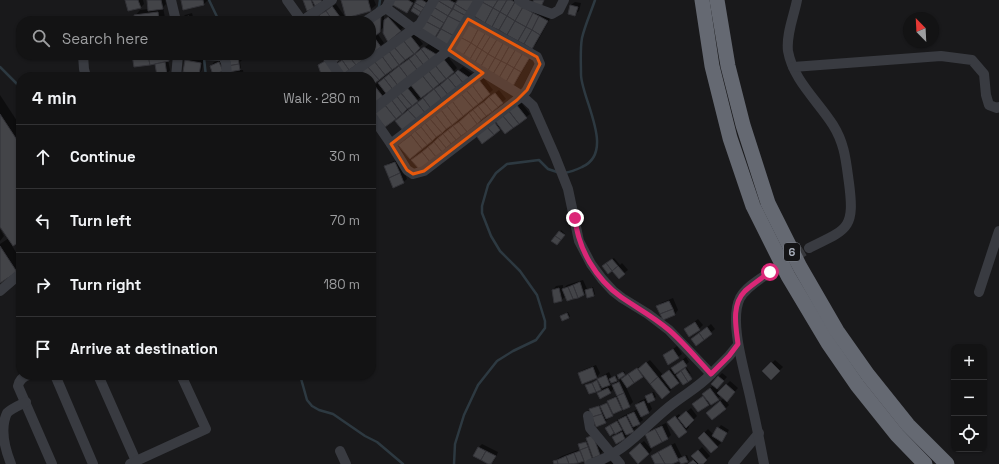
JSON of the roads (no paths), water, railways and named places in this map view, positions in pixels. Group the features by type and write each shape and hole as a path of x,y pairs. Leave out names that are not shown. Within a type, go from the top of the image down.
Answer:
{"highway":[{"name":"6","path":"702,0 712,66 730,138 757,213 788,276 828,343 857,385 897,435 925,464"},
{"name":"6","path":"717,0 728,66 743,125 768,203 800,267 837,331 868,375 908,425 947,464"}],"street":[{"path":"171,0 175,16"},
{"path":"288,0 299,16"},
{"path":"309,16 332,0"},
{"path":"376,56 420,24 434,0"},
{"path":"376,107 449,50 479,0"},
{"path":"520,0 552,14 559,10 564,0"},
{"path":"797,0 788,42 788,52 793,67 801,82 833,125 844,147 850,192 851,216 846,227 837,234 809,248"},
{"path":"372,16 388,4 414,29 522,96 533,106 561,172 572,203 579,242 597,273 607,285 622,298 648,314 669,330 711,374"},
{"path":"376,122 392,144 407,170 413,174 424,171 522,96 527,90 540,64 537,57 468,19"},
{"path":"793,67 941,56 972,60 984,74 986,96 989,105 997,108 999,107"},
{"path":"83,60 85,72"},
{"path":"176,72 178,60"},
{"path":"224,60 227,72"},
{"path":"329,60 338,72"},
{"path":"354,72 371,60"},
{"path":"392,144 482,72"},
{"path":"979,292 999,231"},
{"path":"764,464 759,433 738,344 736,313 740,297 745,291 770,272"},
{"path":"0,291 16,277"},
{"path":"590,464 613,455 674,403 694,390 729,356 738,344"},
{"path":"21,380 18,386 52,464"},
{"path":"57,380 93,464"},
{"path":"100,380 134,463 206,429 183,380"},
{"path":"11,464 0,436 1,426 6,414 26,402"},
{"path":"588,416 590,428 620,464"},
{"path":"732,464 759,433"},
{"path":"340,451 346,464"}],"waterway":[{"path":"209,0 217,16"},
{"path":"377,9 379,7 380,0"},
{"path":"564,173 582,167 592,160 596,150 597,138 595,125 581,75 582,38 595,0"},
{"path":"204,60 205,72"},
{"path":"0,67 16,83"},
{"path":"454,464 455,444 464,415 478,385 497,361 513,351 536,340 545,328 545,321 537,295 520,271 500,251 491,236 482,213 482,206 488,185 496,173 507,164 539,160 548,169 557,172"},
{"path":"301,380 307,400 312,406 319,410 333,414 365,436 377,442 403,464"}],"tunnel":[{"path":"770,272 809,248"}]}
